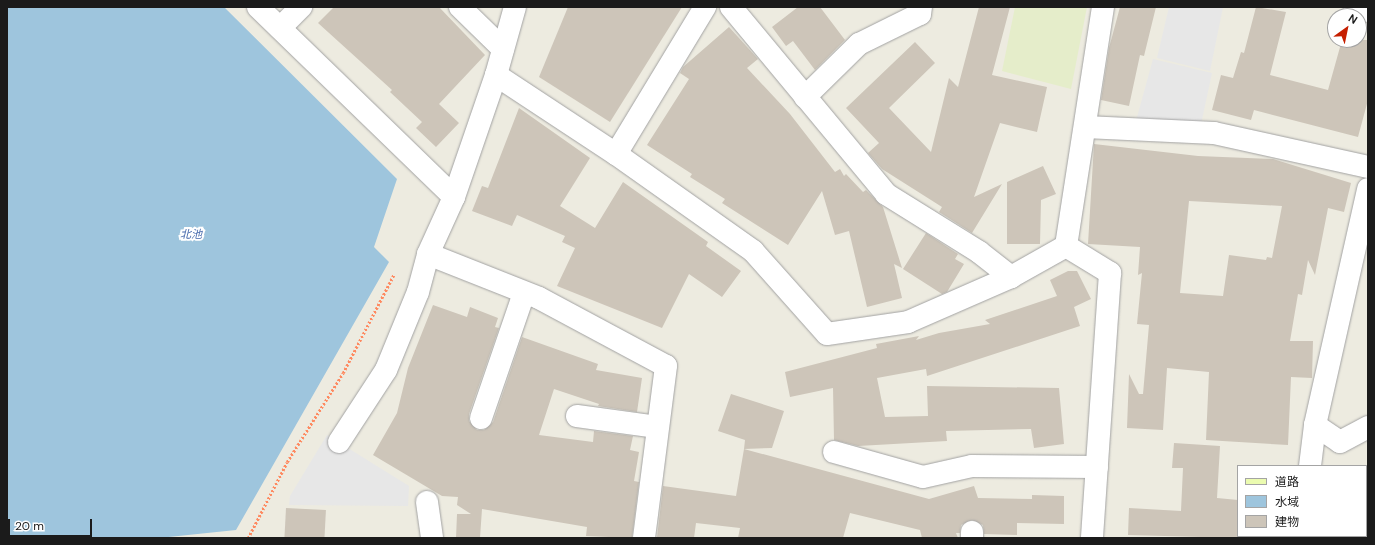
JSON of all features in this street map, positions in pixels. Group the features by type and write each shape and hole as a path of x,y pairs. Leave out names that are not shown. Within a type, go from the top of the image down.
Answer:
{"street":[{"path":"258,7 454,197"},
{"path":"280,28 301,7"},
{"path":"460,7 503,49"},
{"path":"339,442 386,370 418,292 428,254 454,197 496,75 515,7"},
{"path":"616,154 705,7"},
{"path":"731,7 886,194 979,252 1011,277"},
{"path":"805,97 859,44 920,14 922,7"},
{"path":"1066,246 1104,7"},
{"path":"1355,7 1368,11"},
{"path":"496,75 616,154 753,251 827,334 908,322 1011,277 1066,246"},
{"path":"1084,128 1214,133 1368,167"},
{"path":"1310,465 1315,425 1368,192"},
{"path":"1066,246 1110,273 1092,538"},
{"path":"428,254 524,293 666,366 644,538"},
{"path":"481,418 524,293"},
{"path":"577,416 657,427"},
{"path":"1315,425 1340,442 1368,427"},
{"path":"834,452 923,477 972,466 1097,467"},
{"path":"427,502 432,538"}],"path":[{"path":"248,538 287,462 343,373 393,278"}],"green space":[{"path":"1015,7 1087,7 1071,89 1002,71"}],"shaded area":[{"path":"1169,7 1223,7 1210,71 1157,58"},
{"path":"1153,59 1212,73 1201,124 1136,121"},
{"path":"327,435 409,486 408,506 289,505 290,496"}],"water":[{"name":"北池","path":"7,7 224,7 397,179 374,247 389,262 236,530 159,538 7,537"}],"building":[{"path":"334,7 439,7 485,55 439,104 459,123 436,147 416,128 422,122 390,92 392,90 318,23"},
{"path":"568,7 682,7 610,122 539,77"},
{"path":"798,7 820,7 845,40 815,70 793,41 786,46 772,27"},
{"path":"979,7 1010,7 992,75 1047,87 1037,132 1000,123 974,197 1002,184 972,233 939,212 942,207 882,169 868,153 879,143 846,108 915,42 935,63 889,108 931,152 949,78 958,87"},
{"path":"1120,7 1156,7 1144,56 1140,55 1129,106 1101,100 1109,48"},
{"path":"1256,7 1286,12 1270,75 1328,90 1340,48 1367,48 1368,40 1368,100 1358,137 1254,110 1251,120 1212,110 1221,75 1233,78 1241,52 1244,53"},
{"path":"729,27 758,59 747,68 790,114 835,172 840,169 844,176 846,174 863,192 866,190 883,207 902,268 894,264 902,298 867,307 849,231 835,235 822,191 788,245 722,203 725,199 690,177 692,174 647,145 689,79 680,73 683,67"},
{"path":"519,108 590,158 560,206 595,228 623,182 708,242 706,246 741,271 722,297 689,274 662,328 557,286 575,248 562,242 565,236 517,215 512,226 472,211 482,186 488,188"},
{"path":"1094,144 1198,156 1273,159 1351,183 1344,212 1328,208 1315,275 1308,260 1302,295 1298,294 1290,341 1313,341 1312,378 1291,377 1288,445 1206,440 1209,372 1167,368 1163,430 1127,428 1129,374 1139,394 1143,394 1149,325 1137,324 1142,273 1138,275 1140,247 1088,244","holes":["1189,201 1282,206 1272,258 1267,257 1266,260 1229,255 1223,296 1180,293"]},
{"path":"1043,166 1056,194 1041,200 1040,244 1007,244 1007,182"},
{"path":"926,233 958,254 955,259 964,264 947,292 942,294 903,269"},
{"path":"1068,271 1077,271 1091,299 1074,307 1080,326 927,376 926,369 877,378 885,417 928,416 927,386 1059,388 1064,444 1034,448 1031,429 946,431 947,441 858,446 834,440 833,388 790,397 785,372 877,348 876,344 919,336 916,340 939,333 990,324 985,320 1057,296 1050,280"},
{"path":"433,305 467,317 470,307 498,318 495,327 499,328 469,414 469,421 477,430 484,430 493,422 522,337 598,364 596,370 642,378 637,412 598,406 599,404 554,389 539,435 593,442 594,431 633,436 630,450 639,452 634,481 639,482 632,538 586,536 587,527 482,509 480,538 456,538 457,514 471,514 457,505 458,497 442,496 373,455 397,413 408,368"},
{"path":"731,394 784,411 772,448 744,449 745,440 718,431"},
{"path":"1174,443 1220,446 1217,498 1237,500 1238,538 1128,535 1129,508 1181,511 1183,468 1172,468"},
{"path":"744,449 929,499 974,486 978,498 1032,499 1032,495 1064,496 1064,524 1017,523 1017,535 984,534 983,525 972,520 961,525 960,533 956,533 958,538 922,538 920,530 850,513 843,538 738,538 740,528 696,523 694,538 657,538 663,486 736,496"},
{"path":"286,508 326,510 324,538 284,538"}]}
